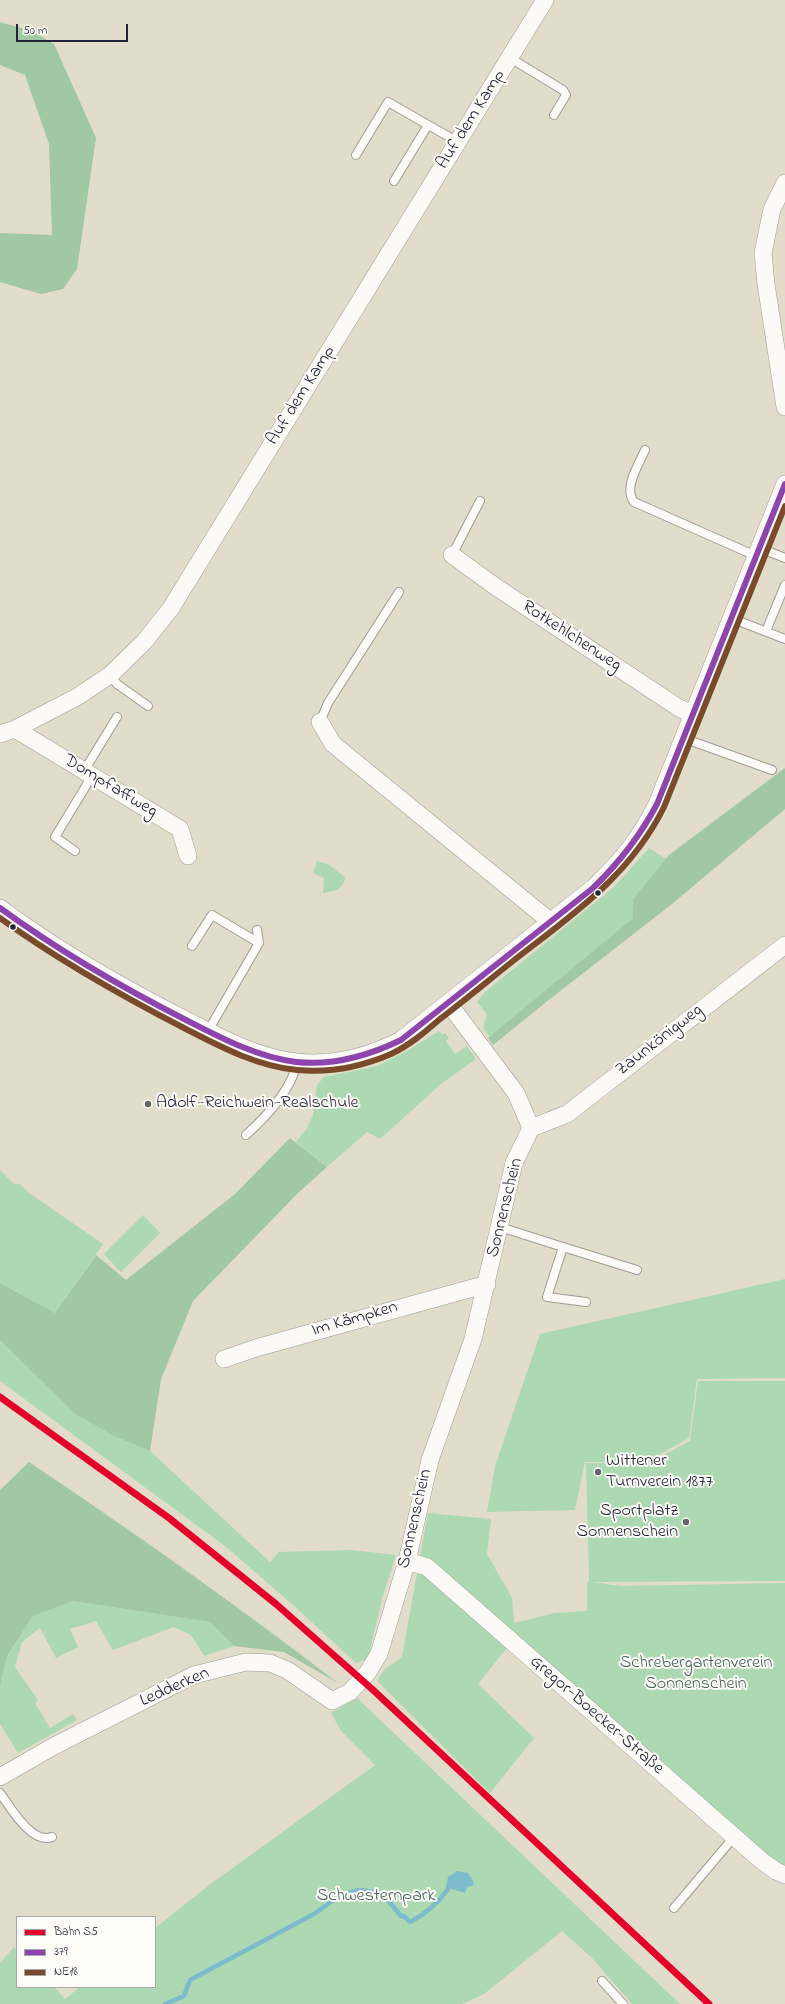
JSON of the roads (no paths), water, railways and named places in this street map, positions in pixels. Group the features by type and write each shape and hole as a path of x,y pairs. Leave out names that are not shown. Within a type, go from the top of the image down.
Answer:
{"street":[{"name":"Auf dem Kamp","path":"8,732 77,697 110,675 144,642 182,592 545,0"},
{"path":"785,183 772,209 763,253 766,284 785,407"},
{"path":"0,908 68,956 138,995 244,1049 271,1058 315,1063 351,1060 381,1050 401,1040 449,1004 593,888 633,846 645,828 657,804 785,484"},
{"name":"Rotkehlchenweg","path":"452,555 496,587 679,708 692,714"},
{"path":"320,722 333,744 551,922"},
{"name":"Dompfaffweg","path":"8,732 88,774 180,829 188,856"},
{"name":"Zaunkönigweg","path":"531,1128 567,1114 785,945"},
{"path":"449,1004 516,1093 531,1128"},
{"name":"Sonnenschein","path":"368,1672 379,1654 407,1561 430,1460 474,1339 514,1163 531,1128"},
{"name":"Im Kämpken","path":"224,1359 256,1348 487,1284"},
{"name":"Gregor-Boecker-Straße","path":"407,1561 427,1567 734,1837 769,1866 785,1875"},
{"name":"Ledderken","path":"0,1777 54,1746 194,1675 246,1662 270,1663 286,1670 332,1701 350,1692 368,1672"}],"lane":[{"path":"510,58 563,90 566,95 554,115"},
{"path":"356,155 388,102 458,142"},
{"path":"394,181 428,125"},
{"path":"645,450 631,486 631,498 634,502 758,552 785,558"},
{"path":"452,555 480,501"},
{"path":"766,631 785,585"},
{"path":"320,722 328,703 399,592"},
{"path":"731,618 785,639"},
{"path":"110,675 117,684 148,706"},
{"path":"75,852 55,837 117,717"},
{"path":"683,738 772,770"},
{"path":"192,946 212,915 259,943"},
{"path":"208,1031 259,943 257,930"},
{"path":"246,1135 262,1121 289,1084 294,1076 297,1062"},
{"path":"500,1228 637,1270"},
{"path":"563,1247 547,1296 586,1302"},
{"path":"0,1793 25,1826 36,1836 47,1839 52,1837"},
{"path":"674,1908 734,1837"},
{"path":"602,1981 623,2004"}],"water":[{"path":"457,1871 468,1873 472,1879 474,1885 467,1887 465,1893 446,1887 448,1877"}],"waterway":[{"path":"165,2004 184,1996 190,1980 314,1914 339,1896 359,1890 382,1893 401,1916 404,1916 410,1922 431,1908 448,1889"}],"rail line":[{"name":"S5","path":"0,1397 169,1518 276,1604 372,1689 709,2004"}],"place":[{"name":"Adolf-Reichwein-Realschule","path":"148,1104"},
{"name":"Wittener Turnverein 1877","path":"598,1472"},
{"name":"Sportplatz Sonnenschein","path":"686,1522"}],"park label":[{"name":"Schrebergartenverein Sonnenschein","path":"696,1674"},
{"name":"Schwesternpark","path":"376,1897"}]}
